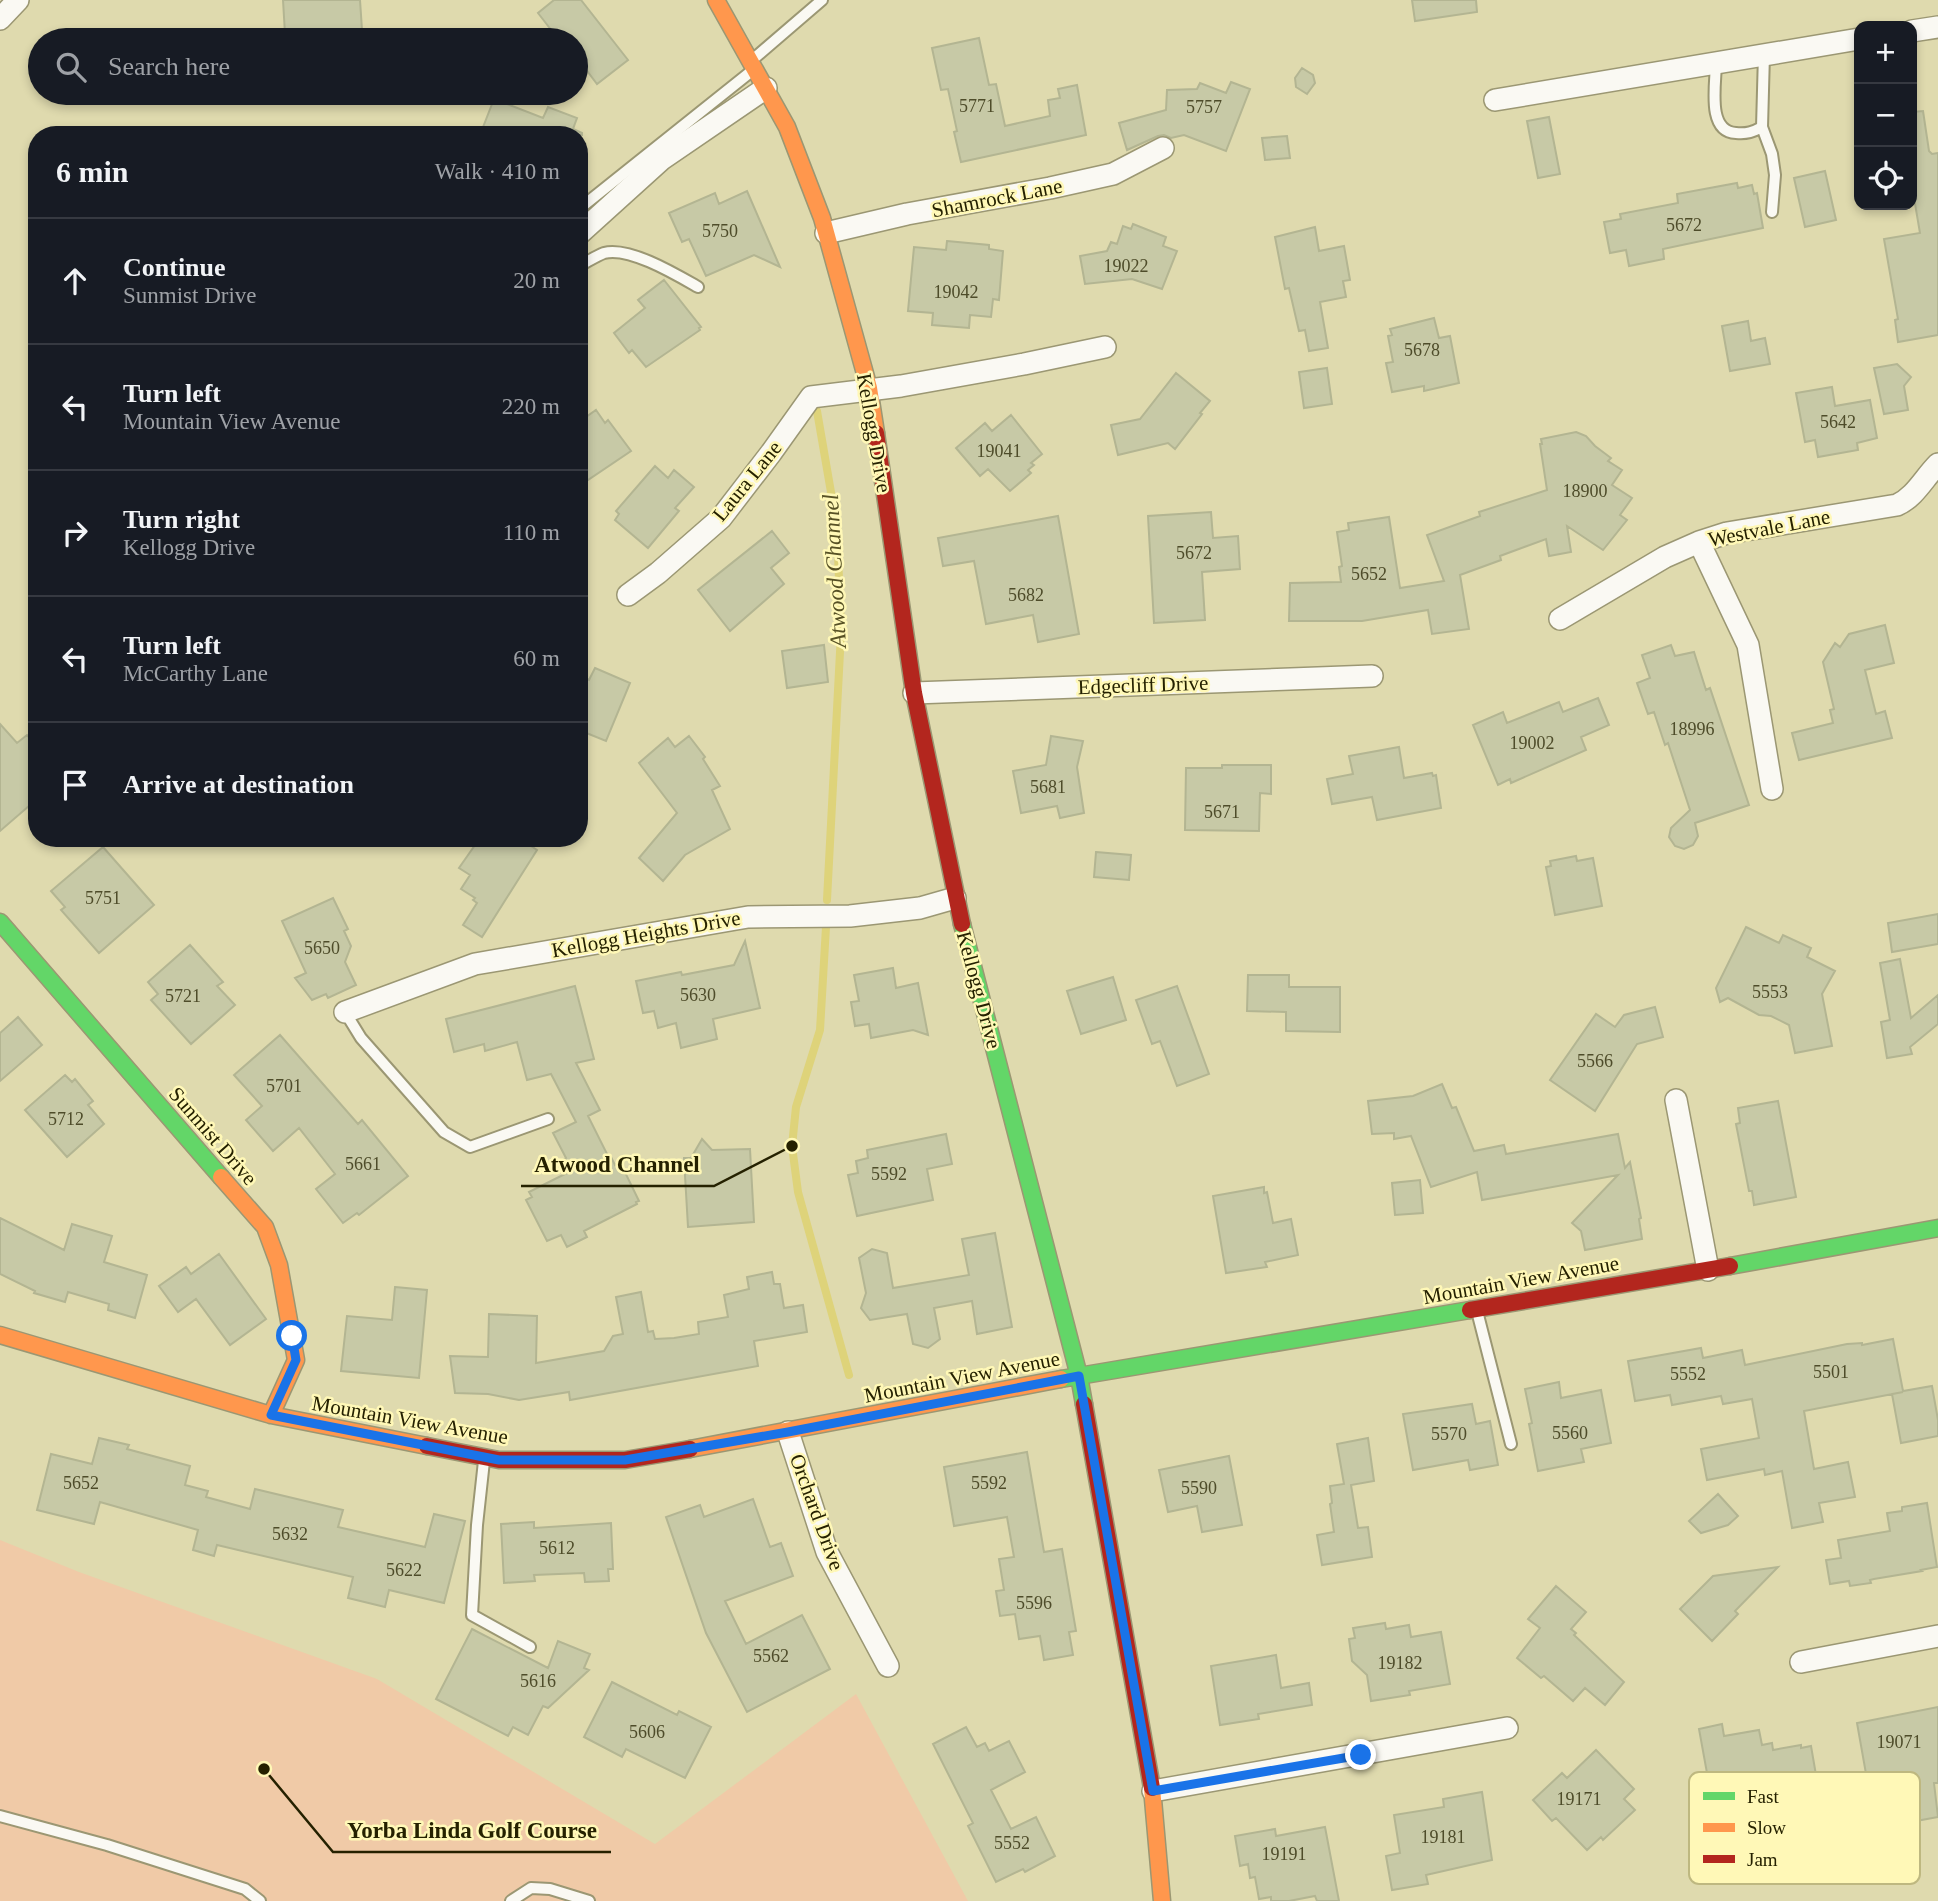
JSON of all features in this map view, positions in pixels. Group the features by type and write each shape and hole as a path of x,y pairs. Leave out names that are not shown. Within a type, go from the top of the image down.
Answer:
{"street":[{"path":"0,19 18,0"},
{"name":"Kellogg Drive","path":"716,0 787,127 826,233 869,388 914,693 955,898 1079,1376 1153,1791 1162,1901"},
{"path":"1917,30 1938,27"},
{"path":"1495,100 1854,40"},
{"path":"588,226 662,159 766,88"},
{"name":"Shamrock Lane","path":"826,233 1112,174 1163,148"},
{"path":"869,388 901,386 1105,347"},
{"name":"Laura Lane","path":"628,595 658,573 721,518 811,397 869,388"},
{"name":"Westvale Lane","path":"1560,620 1665,557 1699,542 1727,533 1897,505 1907,501 1938,464"},
{"path":"1699,542 1748,645 1772,789"},
{"name":"Edgecliff Drive","path":"914,693 1372,676"},
{"name":"Kellogg Heights Drive","path":"345,1012 475,964 748,917 850,916 920,908 955,898"},
{"name":"Sunmist Drive","path":"0,922 265,1227 279,1265 296,1360 271,1415"},
{"path":"1676,1100 1708,1270"},
{"name":"Mountain View Avenue","path":"0,1335 271,1415 485,1458 625,1460 788,1432 1079,1376 1708,1270 1938,1228"},
{"name":"Orchard Drive","path":"788,1432 827,1552 888,1666"},
{"path":"1801,1662 1938,1636"},
{"path":"1153,1791 1507,1728"}],"lane":[{"path":"588,202 753,64 822,0"},
{"path":"1764,54 1762,127 1772,154 1775,175 1772,212"},
{"path":"1716,62 1716,116 1720,127 1726,133 1739,134 1752,133 1762,127"},
{"path":"588,262 605,253 618,251 669,271 698,287"},
{"path":"345,1012 360,1038 444,1132 470,1147 548,1119"},
{"path":"1476,1309 1510,1444"},
{"path":"485,1458 477,1525 472,1615 530,1647"},
{"path":"0,1816 107,1845 245,1889 260,1901"},
{"path":"511,1901 531,1888 550,1889 589,1901"}],"shaded area":[{"path":"0,1540 79,1572 377,1679 655,1844 856,1694 968,1901 0,1901"}],"building":[{"path":"283,0 360,0 362,28 285,28"},
{"path":"554,0 581,0 628,60 597,84 588,72 588,28 550,28 538,13"},
{"path":"1412,0 1476,0 1477,12 1415,21"},
{"path":"979,38 989,85 996,84 1005,126 1050,116 1048,100 1060,98 1058,89 1077,85 1086,135 961,162 948,89 941,90 932,48"},
{"path":"1302,68 1313,75 1315,83 1307,94 1296,87 1295,78"},
{"path":"1231,82 1250,89 1226,151 1184,135 1171,138 1158,136 1127,150 1119,123 1166,110 1167,90 1197,89 1200,83 1226,93"},
{"path":"492,105 509,105 543,118 548,107 577,118 574,126 484,126"},
{"path":"1923,111 1929,151 1932,154 1938,153 1938,335 1898,342 1895,320 1898,319 1884,239 1920,233 1916,210 1917,112"},
{"path":"1549,117 1560,174 1538,178 1527,121"},
{"path":"1287,136 1290,158 1265,160 1262,138"},
{"path":"1825,171 1836,220 1805,227 1794,178"},
{"path":"1737,183 1738,188 1752,185 1754,194 1757,193 1763,228 1663,249 1664,259 1629,266 1626,250 1610,253 1604,222 1621,219 1620,214 1678,203 1677,194"},
{"path":"747,191 780,267 754,255 706,276 689,239 682,242 669,213 715,193 719,204"},
{"path":"1133,224 1166,237 1163,246 1177,251 1162,289 1132,279 1085,284 1080,256 1107,251 1111,242 1117,244 1123,226 1131,229"},
{"path":"1315,227 1319,251 1344,246 1350,280 1343,281 1346,297 1320,302 1328,348 1309,351 1305,330 1299,331 1289,288 1285,289 1275,237"},
{"path":"947,241 989,245 989,249 1003,251 999,300 993,299 991,317 970,315 969,328 932,325 933,313 908,311 914,247 946,250"},
{"path":"664,280 701,327 646,367 632,350 629,353 614,333 645,308 638,300"},
{"path":"1434,318 1439,338 1450,336 1459,383 1424,391 1424,386 1392,392 1386,363 1393,362 1388,336 1392,335 1390,329"},
{"path":"1748,321 1751,341 1765,338 1770,364 1730,371 1722,326"},
{"path":"1897,364 1911,377 1904,386 1908,410 1884,414 1874,368"},
{"path":"1327,368 1332,404 1304,408 1299,372"},
{"path":"1176,373 1210,401 1200,413 1202,414 1175,449 1168,443 1118,455 1111,425 1140,419"},
{"path":"1832,387 1835,406 1870,400 1877,438 1857,443 1858,450 1818,457 1815,440 1805,442 1796,393"},
{"path":"596,410 605,423 608,420 631,451 588,480 588,416"},
{"path":"1011,415 1042,454 1031,463 1034,465 1028,470 1031,473 1010,491 988,469 980,476 956,448 985,423 992,431"},
{"path":"1576,432 1586,436 1611,458 1608,461 1622,470 1612,485 1632,498 1620,515 1627,520 1603,550 1567,526 1571,552 1549,556 1546,539 1460,575 1469,629 1432,634 1428,610 1362,621 1289,621 1290,583 1341,582 1339,567 1342,566 1337,532 1349,530 1348,523 1389,517 1400,588 1444,581 1427,535 1480,516 1479,512 1547,490 1541,439"},
{"path":"655,466 668,478 674,470 694,487 675,508 679,511 648,548 615,520 619,514 616,511"},
{"path":"1211,512 1213,538 1238,536 1240,569 1202,572 1205,620 1154,623 1148,516"},
{"path":"1058,516 1079,634 1038,642 1033,615 986,624 974,561 943,566 938,538"},
{"path":"772,531 789,553 771,568 784,584 730,631 698,590"},
{"path":"1885,625 1894,663 1865,670 1876,714 1885,711 1892,738 1799,760 1792,733 1833,723 1830,710 1834,709 1823,662 1835,643 1840,647 1849,634"},
{"path":"824,645 828,682 787,688 782,651"},
{"path":"1671,645 1675,656 1694,652 1706,690 1710,688 1749,805 1695,823 1698,836 1693,845 1684,849 1675,846 1669,837 1671,828 1690,810 1668,743 1665,745 1654,712 1648,714 1637,683 1650,678 1642,655"},
{"path":"595,668 630,683 606,741 588,734 589,680"},
{"path":"1598,698 1609,725 1581,737 1586,750 1511,783 1510,779 1498,785 1473,725 1503,712 1507,723 1559,702 1563,712"},
{"path":"0,724 17,743 28,736 28,807 0,831"},
{"path":"689,736 705,757 703,759 720,786 712,790 730,829 685,855 663,881 639,858 677,813 639,763 668,738 675,747"},
{"path":"1051,736 1083,741 1077,767 1084,813 1060,818 1057,806 1021,813 1013,771 1046,765"},
{"path":"1399,747 1404,778 1432,773 1433,776 1436,775 1441,808 1377,820 1372,797 1332,804 1327,779 1353,774 1349,756"},
{"path":"1222,765 1271,765 1271,794 1260,793 1259,831 1185,830 1186,768 1222,768"},
{"path":"103,847 154,905 99,953 61,910 65,907 51,891"},
{"path":"474,847 532,847 537,850 482,937 463,925 477,903 473,900 475,898 461,889 470,875 459,868"},
{"path":"1096,852 1131,855 1129,880 1094,877"},
{"path":"1576,856 1577,861 1593,858 1602,906 1555,915 1546,867 1551,866 1550,861"},
{"path":"333,898 348,929 344,931 351,946 345,962 356,985 328,998 326,994 312,1000 295,978 306,973 282,921"},
{"path":"1938,914 1938,944 1892,952 1888,923"},
{"path":"1746,927 1779,943 1783,935 1811,948 1807,957 1835,971 1822,994 1832,1046 1795,1053 1789,1025 1771,1016 1759,1015 1728,998 1720,1002 1716,988"},
{"path":"745,941 760,1008 713,1019 717,1039 681,1048 676,1023 658,1028 654,1011 643,1013 636,981 734,965"},
{"path":"190,945 223,982 217,986 235,1005 191,1044 151,1000 158,994 148,982"},
{"path":"1900,959 1911,1018 1938,995 1938,1024 1910,1047 1912,1054 1887,1058 1881,1022 1890,1020 1880,963"},
{"path":"893,968 896,988 918,983 928,1035 913,1030 871,1038 869,1024 855,1026 851,1002 859,1001 854,975"},
{"path":"1248,975 1289,975 1289,987 1340,987 1340,1032 1286,1031 1286,1012 1247,1011"},
{"path":"1113,977 1126,1020 1081,1034 1067,991"},
{"path":"575,986 594,1059 576,1063 600,1110 588,1116 609,1158 611,1157 615,1165 620,1162 639,1201 584,1231 587,1237 567,1247 561,1235 547,1241 526,1200 532,1197 529,1192 569,1172 563,1160 566,1158 553,1133 576,1122 551,1074 527,1080 517,1042 485,1051 484,1044 454,1052 446,1019"},
{"path":"1177,986 1209,1074 1177,1086 1160,1041 1152,1044 1136,1000"},
{"path":"1655,1007 1663,1037 1637,1044 1595,1111 1550,1080 1596,1014 1615,1027 1624,1015"},
{"path":"18,1017 42,1045 0,1081 0,1033"},
{"path":"280,1035 358,1124 362,1120 408,1176 359,1215 357,1213 343,1223 316,1189 335,1174 299,1128 273,1151 246,1120 262,1106 234,1075"},
{"path":"65,1075 72,1082 75,1079 93,1101 88,1105 104,1124 67,1157 25,1110"},
{"path":"1442,1084 1452,1108 1456,1107 1474,1151 1504,1145 1506,1154 1618,1134 1625,1168 1630,1162 1641,1218 1642,1239 1585,1250 1581,1231 1572,1223 1618,1175 1482,1200 1477,1172 1431,1187 1411,1136 1394,1139 1394,1133 1372,1134 1368,1101 1413,1096"},
{"path":"1778,1101 1796,1197 1754,1205 1736,1124 1740,1123 1738,1108"},
{"path":"946,1134 952,1164 927,1169 933,1200 857,1216 848,1175 858,1173 856,1161 868,1158 867,1150"},
{"path":"702,1139 712,1150 750,1149 754,1222 688,1227 684,1158 691,1158"},
{"path":"1420,1180 1423,1213 1395,1215 1392,1183"},
{"path":"1264,1187 1273,1223 1291,1219 1298,1255 1265,1262 1267,1267 1226,1273 1213,1196"},
{"path":"0,1218 64,1250 72,1224 112,1236 104,1262 147,1275 135,1318 108,1310 109,1304 68,1292 65,1302 34,1293 35,1291 0,1274"},
{"path":"995,1233 1012,1327 977,1334 972,1301 934,1308 940,1339 928,1348 913,1344 907,1314 870,1320 861,1308 866,1293 859,1258 872,1249 887,1253 893,1288 969,1275 962,1239"},
{"path":"219,1254 266,1319 230,1345 196,1299 178,1312 159,1286 186,1267 191,1274"},
{"path":"772,1272 774,1284 780,1284 784,1308 803,1305 807,1332 754,1341 758,1366 570,1400 569,1392 519,1400 488,1394 455,1393 450,1356 488,1357 489,1314 537,1316 536,1363 604,1351 613,1336 623,1334 616,1297 641,1292 648,1332 653,1331 655,1339 699,1334 698,1322 728,1317 724,1295 749,1289 747,1277"},
{"path":"395,1287 427,1290 419,1378 341,1371 347,1316 392,1320"},
{"path":"1893,1339 1903,1391 1932,1386 1938,1436 1901,1443 1892,1394 1804,1411 1814,1469 1848,1462 1855,1497 1819,1503 1823,1522 1792,1528 1782,1471 1765,1475 1764,1469 1707,1480 1701,1449 1759,1438 1752,1399 1723,1404 1721,1396 1672,1405 1670,1395 1635,1401 1628,1361 1701,1348 1703,1358 1742,1350 1745,1365 1847,1344 1862,1345"},
{"path":"1559,1382 1561,1398 1601,1390 1611,1443 1581,1449 1584,1462 1538,1471 1525,1389"},
{"path":"1472,1404 1476,1424 1490,1421 1498,1465 1470,1470 1468,1460 1413,1470 1403,1414"},
{"path":"99,1438 129,1445 127,1449 190,1466 185,1485 208,1491 206,1497 250,1509 255,1489 343,1510 338,1527 425,1547 434,1514 465,1521 444,1603 389,1590 385,1607 348,1598 353,1577 217,1545 214,1556 193,1550 198,1530 100,1502 94,1524 37,1510 51,1454 92,1464"},
{"path":"1368,1438 1374,1481 1351,1485 1358,1528 1368,1527 1372,1557 1322,1565 1317,1535 1334,1532 1330,1486 1344,1484 1337,1444"},
{"path":"1027,1452 1044,1552 1062,1549 1076,1631 1069,1632 1073,1655 1044,1660 1040,1636 1019,1639 1015,1614 1000,1616 996,1591 1004,1590 999,1559 1014,1557 1007,1517 954,1526 944,1467"},
{"path":"1229,1456 1242,1525 1202,1532 1197,1506 1168,1512 1159,1470"},
{"path":"1718,1494 1738,1516 1728,1525 1701,1533 1689,1521"},
{"path":"753,1499 770,1547 781,1543 793,1576 725,1601 746,1644 802,1615 830,1669 747,1712 706,1633 666,1517 700,1505 704,1517"},
{"path":"1927,1503 1937,1567 1874,1579 1870,1580 1871,1583 1850,1586 1849,1581 1830,1584 1826,1560 1841,1558 1838,1540 1890,1531 1887,1513 1902,1511 1902,1507"},
{"path":"534,1522 534,1528 611,1523 613,1569 608,1569 609,1581 585,1582 584,1573 534,1575 535,1581 504,1583 501,1524"},
{"path":"1778,1567 1735,1611 1738,1614 1712,1641 1680,1609 1713,1576"},
{"path":"1556,1586 1586,1612 1571,1629 1576,1633 1574,1635 1624,1682 1605,1705 1585,1688 1573,1701 1544,1676 1541,1678 1517,1658 1540,1628 1528,1619"},
{"path":"1385,1623 1386,1629 1409,1625 1411,1637 1441,1632 1450,1684 1409,1691 1410,1695 1371,1701 1367,1675 1352,1661 1349,1639 1355,1638 1353,1628"},
{"path":"472,1629 548,1668 558,1641 590,1654 584,1668 589,1670 548,1708 543,1706 528,1735 513,1727 508,1736 436,1699"},
{"path":"1276,1655 1281,1688 1309,1683 1312,1705 1258,1714 1259,1719 1220,1725 1211,1666"},
{"path":"612,1682 677,1715 679,1711 711,1727 685,1778 626,1749 622,1757 584,1737"},
{"path":"1938,1707 1938,1783 1934,1783 1938,1817 1920,1820 1920,1772 1866,1772 1857,1723"},
{"path":"1722,1724 1724,1736 1759,1730 1762,1745 1772,1743 1773,1750 1811,1746 1815,1772 1707,1772 1699,1729"},
{"path":"966,1727 977,1747 985,1743 989,1751 1009,1741 1025,1772 991,1790 1011,1829 1036,1817 1055,1856 1025,1872 1023,1869 996,1882 968,1826 973,1823 933,1744"},
{"path":"1596,1750 1634,1789 1624,1799 1635,1810 1603,1840 1601,1837 1587,1850 1556,1818 1552,1821 1533,1800 1562,1773 1567,1778"},
{"path":"1482,1792 1492,1860 1426,1875 1428,1884 1392,1890 1386,1856 1400,1853 1394,1815 1444,1807 1443,1799"},
{"path":"1325,1827 1339,1901 1317,1901 1315,1896 1289,1901 1271,1901 1271,1897 1259,1899 1255,1877 1250,1878 1248,1864 1240,1866 1235,1836 1275,1829 1276,1836"}],"waterway":[{"name":"Atwood Channel","path":"817,411 837,527 841,633 827,900"},
{"name":"Atwood Channel","path":"826,927 820,1030 796,1107 792,1146 798,1192 849,1375"}],"traffic: fast":[{"path":"0,922 221,1177"},
{"path":"962,924 1084,1404"},
{"path":"1730,1266 1938,1228"},
{"path":"1061,1379 1470,1310"}],"traffic: slow":[{"path":"716,0 787,127 822,218 869,388 876,433"},
{"path":"221,1177 265,1227 279,1265 296,1360 271,1415"},
{"path":"0,1335 271,1415 427,1446"},
{"path":"690,1449 1061,1379"},
{"path":"1152,1788 1162,1901"}],"traffic: jam":[{"path":"876,433 914,693 962,924"},
{"path":"1470,1310 1730,1266"},
{"path":"1084,1404 1152,1788"},
{"path":"427,1446 499,1460 625,1460 690,1449"}],"place":[{"name":"Atwood Channel","path":"792,1146"},
{"name":"Yorba Linda Golf Course","path":"264,1769"}],"route":[{"path":"292,1336 296,1360 271,1415 499,1460 625,1460 788,1432 1079,1376 1153,1791 1361,1755"}]}
